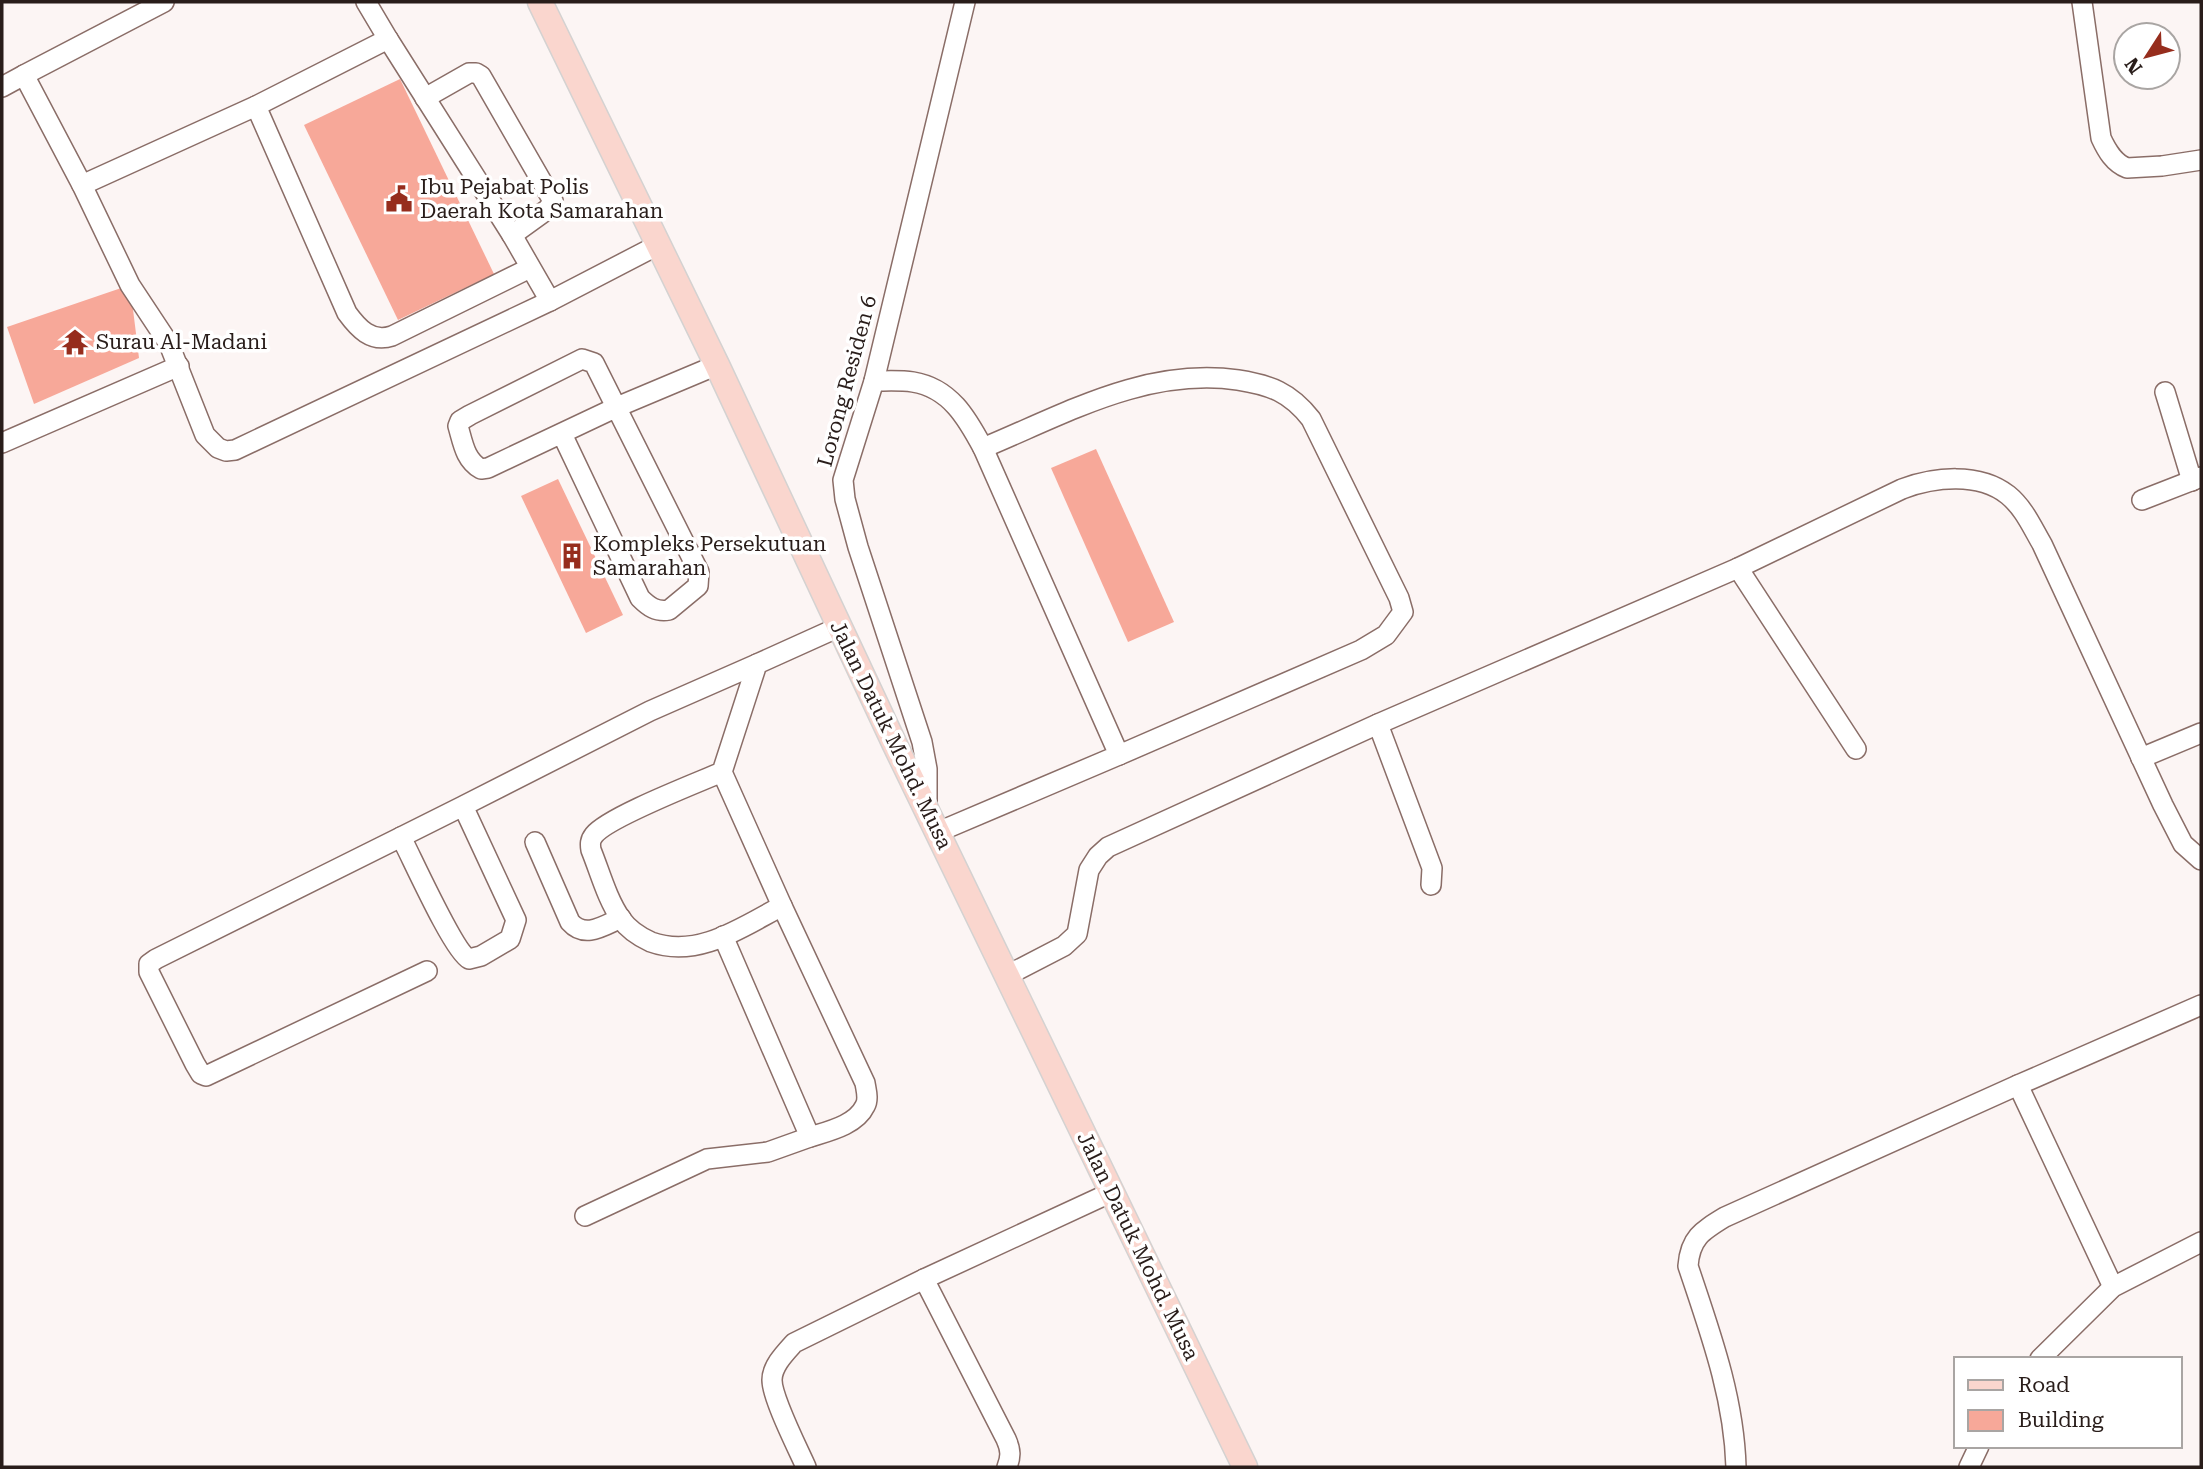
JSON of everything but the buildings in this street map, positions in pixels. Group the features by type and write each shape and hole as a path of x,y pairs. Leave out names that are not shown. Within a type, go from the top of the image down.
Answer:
{"main road":[{"name":"Jalan Datuk Mohd. Musa","path":"540,2 1245,1467"}],"street":[{"path":"2,87 164,2"},
{"path":"366,2 512,235 550,301"},
{"name":"Lorong Residen 6","path":"927,810 927,769 922,742 858,547 843,481 874,381 965,2"},
{"path":"2082,2 2101,138 2110,155 2127,168 2201,160"},
{"path":"82,185 256,106 388,39"},
{"path":"425,98 469,73 481,76 553,201 548,209 512,235"},
{"path":"24,75 82,185 130,285 169,344 205,435 226,451 234,450 550,301 658,245"},
{"path":"256,106 347,313 360,330 375,338 392,336 530,268"},
{"path":"562,434 636,592 649,607 669,610 695,590 699,582 699,572 617,407 594,363 582,359 470,415 460,421 458,426 468,457 481,469 617,407 717,365"},
{"path":"2,443 179,366"},
{"path":"938,832 1361,650 1383,637 1403,612 1399,598 1311,419 1301,407 1270,386 1204,376 1136,386 983,448"},
{"path":"874,381 912,382 931,387 943,393 962,412 983,448 1119,755"},
{"path":"2142,500 2197,479 2165,392"},
{"path":"1008,975 1064,946 1077,934 1089,870 1108,847 1378,724 1738,568 1902,489 1944,478 1968,481 2001,491 2025,513 2183,844 2201,860"},
{"path":"1738,568 1856,748"},
{"path":"426,971 205,1076 195,1064 149,972 149,964 650,712 839,627"},
{"path":"584,1216 707,1159 768,1152 853,1120 865,1107 865,1083 722,772 757,664"},
{"path":"1378,724 1432,868 1431,885"},
{"path":"2141,758 2201,733"},
{"path":"722,772 623,816 594,834 591,850 621,918 645,939 673,948 703,944 782,906"},
{"path":"401,837 463,955 469,959 481,956 510,939 516,920 463,806"},
{"path":"535,842 570,922 576,929 592,930 621,918"},
{"path":"723,936 810,1137"},
{"path":"1736,1467 1735,1444 1725,1386 1688,1266 1689,1250 1695,1239 1725,1217 2018,1084 2201,1005"},
{"path":"2018,1084 2113,1287"},
{"path":"806,1467 776,1397 772,1380 780,1360 794,1343 1112,1192"},
{"path":"2042,1357 2113,1287 2201,1242"},
{"path":"924,1279 1010,1447 1007,1467"},
{"path":"1969,1467 1978,1448"}],"place":[{"name":"Ibu Pejabat Polis Daerah Kota Samarahan","path":"399,199"},
{"name":"Surau Al-Madani","path":"75,342"},
{"name":"Kompleks Persekutuan Samarahan","path":"572,556"}]}
